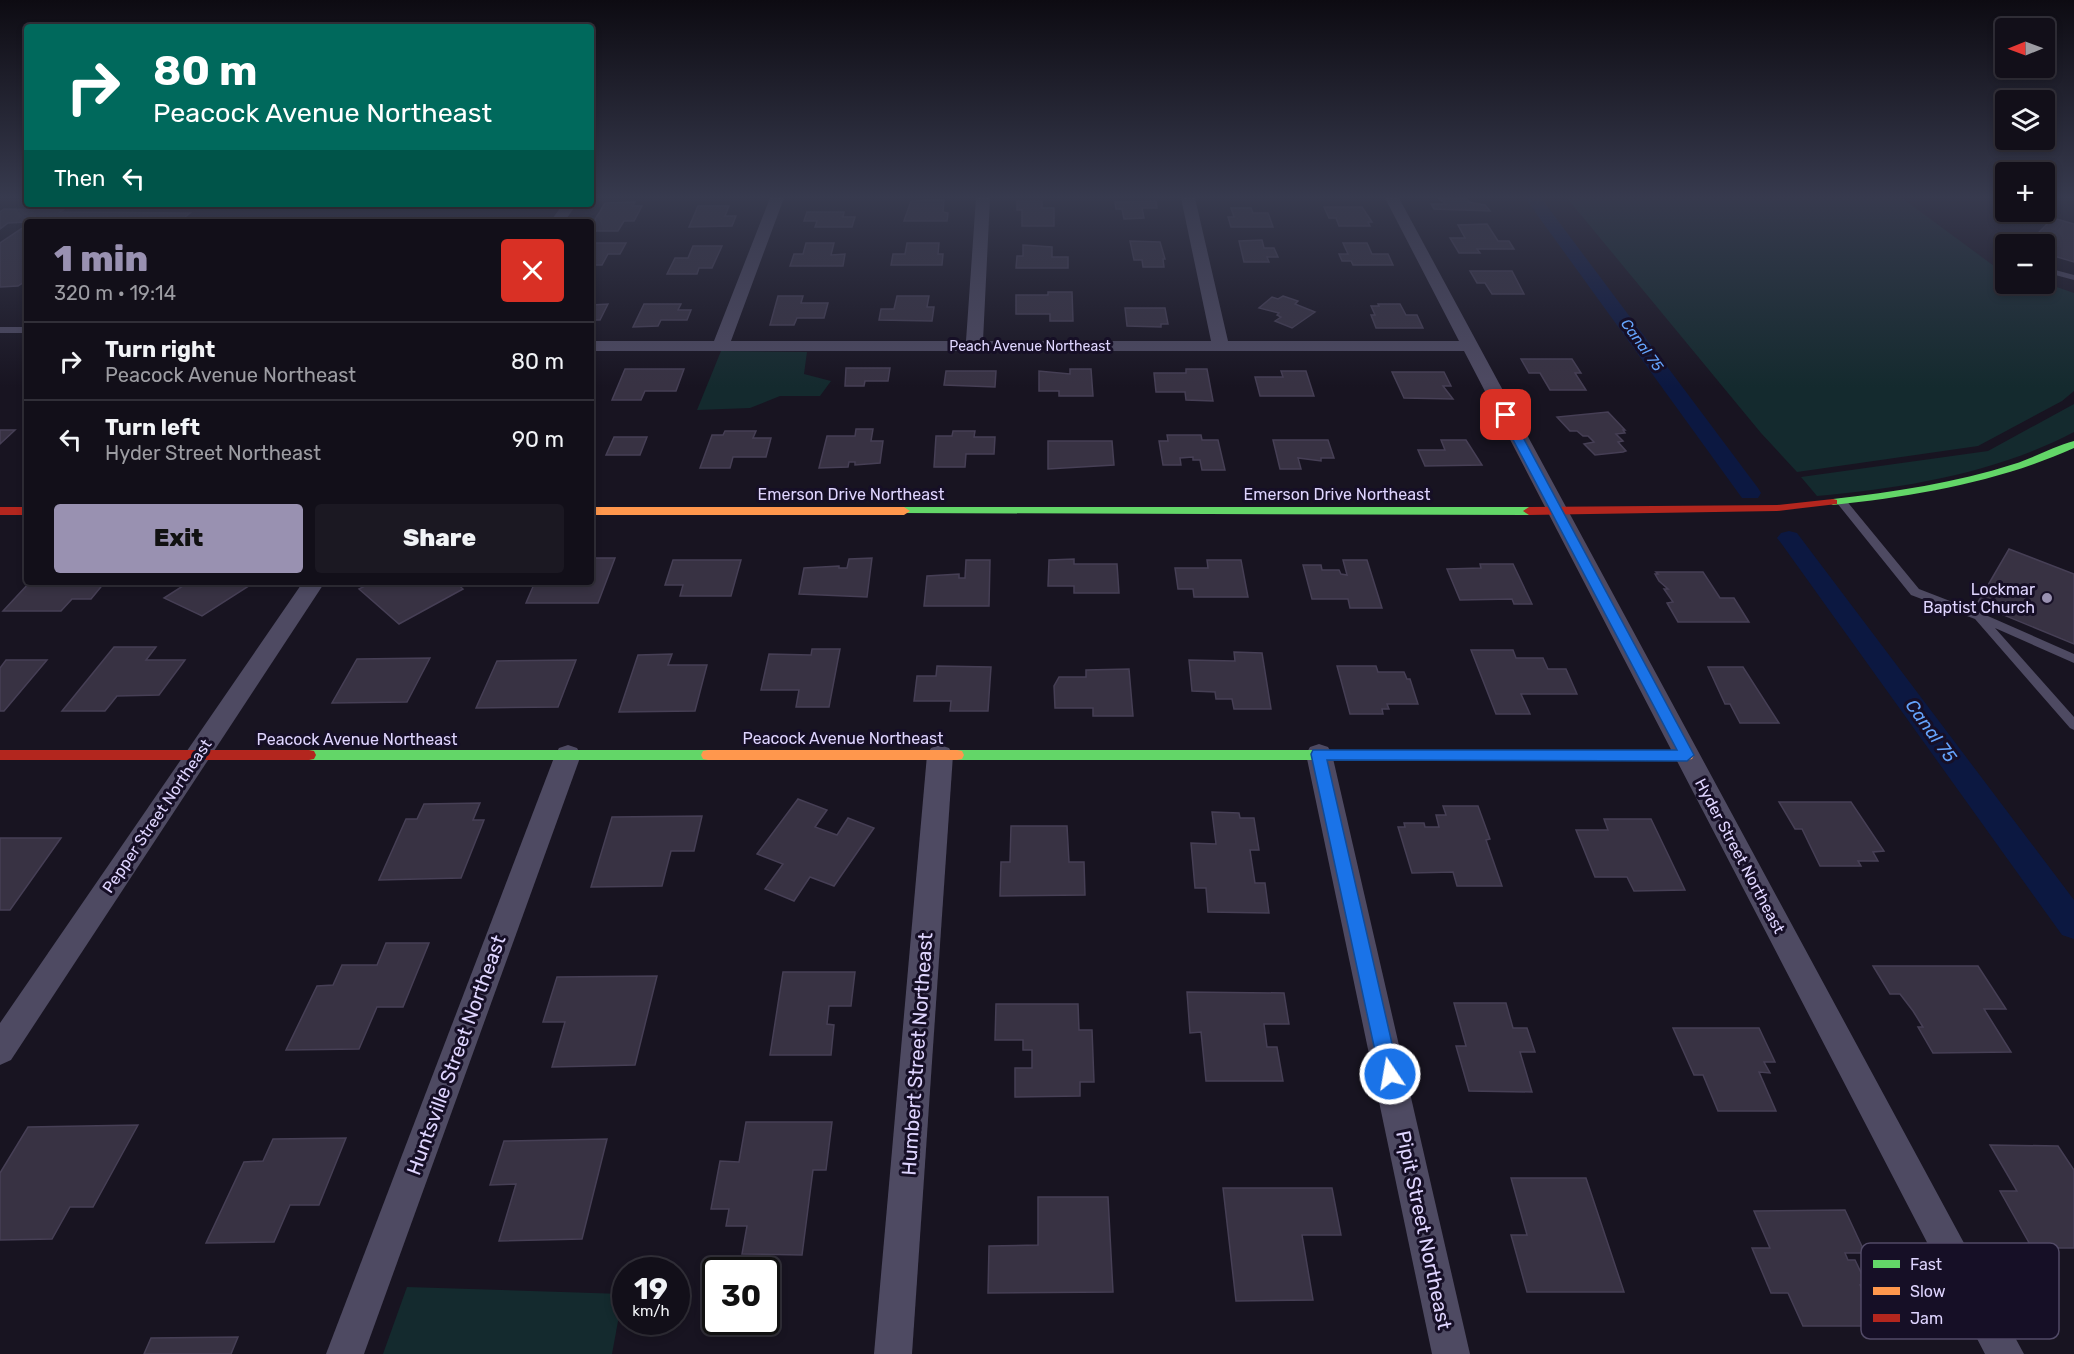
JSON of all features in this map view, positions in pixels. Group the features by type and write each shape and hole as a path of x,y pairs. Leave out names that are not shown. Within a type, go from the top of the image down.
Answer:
{"street":[{"path":"721,346 753,261"},
{"path":"974,346 979,261"},
{"path":"1202,261 1221,346"},
{"name":"Hyder Street Northeast","path":"1425,261 1946,1243"},
{"name":"Peach Avenue Northeast","path":"594,346 1469,346"},
{"name":"Emerson Drive Northeast","path":"594,511 1557,511 1777,508 1888,496 1985,475 2058,452 2074,444"},
{"path":"0,511 24,511"},
{"name":"Pepper Street Northeast","path":"0,1050 312,585"},
{"name":"Pipit Street Northeast","path":"1318,754 1451,1354"},
{"name":"Peacock Avenue Northeast","path":"0,755 1687,755"},
{"name":"Huntsville Street Northeast","path":"345,1354 568,755"},
{"name":"Humbert Street Northeast","path":"894,1354 940,755"},
{"name":"Hyder Street Northeast","path":"1997,1339 2005,1354"}],"lane":[{"path":"2055,272 2074,278"},
{"path":"0,330 24,330"},
{"path":"1841,501 1915,592 1977,616 2074,659"},
{"path":"1977,616 2074,725"}],"green space":[{"path":"1619,261 1987,261 1995,267 1995,294 2055,294 2055,286 2074,293 2074,391 2062,401 1978,446 1797,472 1761,433"},
{"path":"721,351 807,352 804,374 831,381 820,396 780,396 750,408 697,410"},
{"path":"2074,404 2074,432 2013,458 1981,468 1916,483 1817,496 1801,477 1988,451"},
{"path":"407,1287 612,1294 612,1335 615,1335 612,1354 383,1354"}],"building":[{"path":"0,261 24,261 24,282 18,286 0,287"},
{"path":"594,261 604,261 602,265 594,265"},
{"path":"673,261 715,261 712,268 699,268 697,274 667,274"},
{"path":"792,261 844,261 843,266 790,266"},
{"path":"892,261 942,261 942,265 891,265"},
{"path":"1017,261 1068,261 1068,268 1016,268"},
{"path":"1142,261 1163,261 1164,267 1143,267"},
{"path":"1351,261 1391,261 1393,265 1353,265"},
{"path":"1470,271 1512,271 1524,294 1492,294 1485,283 1477,283"},
{"path":"1048,292 1072,292 1073,321 1050,321 1050,314 1016,314 1016,295 1048,295"},
{"path":"778,296 803,296 801,303 828,303 824,318 797,318 794,325 770,325"},
{"path":"897,296 929,296 927,307 934,307 932,321 879,320 881,309 894,309"},
{"path":"1283,296 1298,301 1295,304 1315,312 1292,328 1275,321 1281,317 1277,315 1279,313 1259,308 1272,297 1278,299"},
{"path":"608,304 600,320 594,320 594,305"},
{"path":"644,304 681,304 678,310 691,310 687,320 661,320 658,326 633,327"},
{"path":"1378,304 1400,304 1406,315 1417,315 1423,328 1376,328 1371,315 1375,315 1371,306 1379,306"},
{"path":"1125,308 1165,308 1168,324 1161,324 1161,327 1127,326"},
{"path":"1521,359 1572,359 1581,373 1575,373 1586,390 1550,390 1540,373 1529,373"},
{"path":"846,368 890,368 888,381 865,381 864,386 845,386"},
{"path":"625,369 684,369 676,391 645,391 641,400 612,400"},
{"path":"1070,369 1091,369 1093,396 1059,396 1059,391 1039,391 1039,371 1070,374"},
{"path":"1186,369 1207,369 1213,401 1186,400 1185,392 1156,392 1154,373 1186,373"},
{"path":"946,371 996,371 995,387 944,385"},
{"path":"1281,371 1306,371 1314,396 1260,396 1255,377 1283,377"},
{"path":"1392,372 1444,372 1451,386 1443,386 1453,399 1404,398"},
{"path":"1608,412 1625,430 1623,430 1625,433 1616,434 1623,441 1618,442 1626,451 1595,455 1584,444 1594,442 1588,436 1583,436 1577,431 1570,431 1557,417"},
{"path":"856,429 873,429 871,441 883,441 880,463 855,465 855,462 849,462 848,467 819,468 827,436 855,436"},
{"path":"0,430 15,430 0,444"},
{"path":"725,431 756,431 753,438 771,438 766,457 733,457 730,468 700,468 712,435 723,435"},
{"path":"953,431 975,431 974,437 995,437 994,454 966,454 965,467 934,467 936,436 952,436"},
{"path":"1167,435 1201,435 1202,440 1218,440 1225,470 1202,470 1200,460 1193,460 1193,457 1180,458 1181,465 1163,465 1159,441 1168,441"},
{"path":"614,437 647,437 640,455 606,455"},
{"path":"1273,440 1328,440 1334,458 1321,458 1321,461 1298,458 1301,469 1280,469"},
{"path":"1441,440 1466,440 1482,465 1425,466 1418,450 1445,450"},
{"path":"1048,441 1112,441 1114,465 1048,469"},
{"path":"2009,549 2074,574 2074,644 1977,604"},
{"path":"594,558 615,558 598,603 526,603 534,585 594,585"},
{"path":"872,558 867,597 799,594 804,568 839,566 839,568 847,568 849,559"},
{"path":"1074,559 1074,564 1117,564 1119,593 1074,593 1074,586 1048,586 1049,560"},
{"path":"673,560 741,560 731,596 680,596 683,585 665,585"},
{"path":"966,560 990,560 989,606 924,606 927,576 959,574 959,578 965,578"},
{"path":"1207,560 1241,560 1248,597 1194,597 1193,589 1178,589 1175,568 1208,568"},
{"path":"1343,560 1367,560 1382,608 1350,608 1348,599 1312,599 1303,565 1321,565 1322,570 1339,570 1341,574 1347,575"},
{"path":"1480,564 1513,564 1532,604 1514,604 1512,599 1460,600 1447,569 1481,568"},
{"path":"1656,572 1703,572 1720,598 1734,598 1749,622 1678,622 1667,603 1673,602 1664,589 1668,589 1659,581"},
{"path":"27,585 103,585 91,599 72,599 61,611 3,611"},
{"path":"184,585 250,585 202,616 164,598"},
{"path":"367,585 458,585 463,589 399,624 359,589"},
{"path":"114,647 156,647 146,660 185,660 159,695 117,696 105,711 62,711"},
{"path":"812,649 840,649 829,707 796,707 799,690 761,690 769,654 811,655"},
{"path":"1471,650 1513,650 1516,658 1543,658 1548,669 1566,669 1577,694 1521,694 1530,714 1496,714"},
{"path":"1234,652 1262,653 1271,709 1234,709 1232,699 1216,699 1215,692 1192,691 1189,660 1235,661"},
{"path":"672,654 668,665 707,665 695,711 619,712 638,655"},
{"path":"430,658 407,702 332,703 357,659"},
{"path":"6,660 47,660 4,711 0,711 0,668"},
{"path":"576,660 558,707 476,708 497,661"},
{"path":"937,666 991,667 988,711 950,711 951,701 914,701 917,676 936,676"},
{"path":"1337,666 1376,666 1378,672 1404,672 1407,679 1410,679 1418,704 1387,704 1389,709 1382,709 1383,714 1350,714"},
{"path":"1708,667 1743,667 1779,723 1740,723 1730,704 1725,704"},
{"path":"1129,669 1133,716 1093,716 1093,708 1055,708 1054,686 1059,677 1086,677 1086,670"},
{"path":"798,799 827,810 815,827 837,835 848,818 874,828 834,886 810,877 794,901 765,889 783,864 757,854"},
{"path":"1779,802 1851,802 1884,851 1873,852 1878,861 1858,861 1861,866 1820,866 1802,829 1795,829"},
{"path":"480,803 473,820 484,820 461,878 379,880 406,819 417,819 424,804"},
{"path":"1443,806 1478,806 1490,839 1486,840 1502,886 1457,886 1453,872 1412,873 1398,827 1405,827 1404,823 1424,823 1425,827 1439,827 1436,815 1446,815"},
{"path":"1212,812 1239,813 1240,818 1254,818 1259,850 1250,850 1255,883 1265,883 1269,913 1208,912 1206,888 1195,888 1191,843 1216,844"},
{"path":"702,816 694,851 671,851 662,886 591,887 612,817"},
{"path":"1604,819 1651,819 1685,890 1634,891 1627,877 1595,877 1576,830 1608,830"},
{"path":"1011,826 1067,826 1069,862 1084,862 1085,895 1000,896 1001,862 1010,862"},
{"path":"0,838 61,838 10,910 0,910"},
{"path":"386,943 429,943 403,1007 377,1007 359,1049 286,1050 317,986 333,985 342,965 377,965"},
{"path":"1873,966 1978,966 2006,1009 1984,1009 2011,1052 1933,1053 1918,1027 1923,1027 1913,1011 1900,994 1890,994"},
{"path":"783,972 855,972 851,1006 829,1006 827,1024 834,1025 831,1055 770,1055"},
{"path":"657,976 635,1065 552,1067 565,1022 543,1022 557,977"},
{"path":"1187,992 1284,993 1289,1024 1264,1024 1267,1047 1277,1047 1283,1081 1206,1081 1201,1032 1190,1033"},
{"path":"1454,1003 1506,1003 1513,1028 1527,1028 1535,1052 1520,1052 1532,1092 1469,1091 1456,1046 1466,1046"},
{"path":"996,1004 1078,1004 1079,1030 1092,1030 1094,1082 1080,1082 1080,1096 1015,1097 1015,1068 1032,1068 1032,1050 1023,1050 1023,1040 995,1040"},
{"path":"1673,1028 1759,1028 1775,1062 1764,1062 1770,1073 1759,1072 1776,1111 1718,1111 1703,1075 1694,1075"},
{"path":"746,1122 832,1122 826,1170 813,1170 802,1255 742,1254 747,1226 726,1226 729,1209 711,1209 720,1161 739,1162"},
{"path":"138,1125 93,1207 70,1207 52,1239 0,1240 0,1173 28,1127"},
{"path":"346,1138 319,1205 290,1205 274,1242 206,1243 244,1162 263,1161 273,1139"},
{"path":"607,1139 582,1239 499,1241 516,1184 490,1185 504,1141"},
{"path":"1990,1145 2058,1146 2074,1170 2074,1248 2059,1248 2059,1243 2029,1243 2000,1191 2017,1191"},
{"path":"1511,1178 1586,1178 1624,1292 1527,1292 1511,1235 1527,1235"},
{"path":"1223,1188 1332,1188 1341,1235 1302,1235 1313,1300 1236,1301"},
{"path":"1038,1197 1108,1197 1113,1292 988,1293 989,1246 1038,1245"},
{"path":"1845,1210 1861,1244 1861,1253 1845,1253 1848,1260 1855,1260 1861,1272 1861,1326 1803,1326 1788,1293 1771,1293 1752,1248 1770,1248 1754,1211"},
{"path":"238,1337 231,1354 144,1354 151,1338"}],"waterway":[{"name":"Canal 75","path":"1579,261 1750,493"},
{"name":"Canal 75","path":"1789,538 2074,925"}],"traffic: fast":[{"path":"1833,502 1925,489 1988,476 2018,467 2074,444"},
{"path":"904,511 1529,511"},
{"path":"309,755 708,755"},
{"path":"957,755 1554,755"}],"traffic: slow":[{"path":"594,511 904,511"},
{"path":"708,755 957,755"},
{"path":"1554,755 1687,755"}],"traffic: jam":[{"path":"1529,511 1777,508 1833,502"},
{"path":"0,511 24,511"},
{"path":"0,755 309,755"}],"place":[{"name":"Lockmar Baptist Church","path":"2047,598"}],"route":[{"path":"1390,1074 1318,754 1687,755 1506,415"}]}
